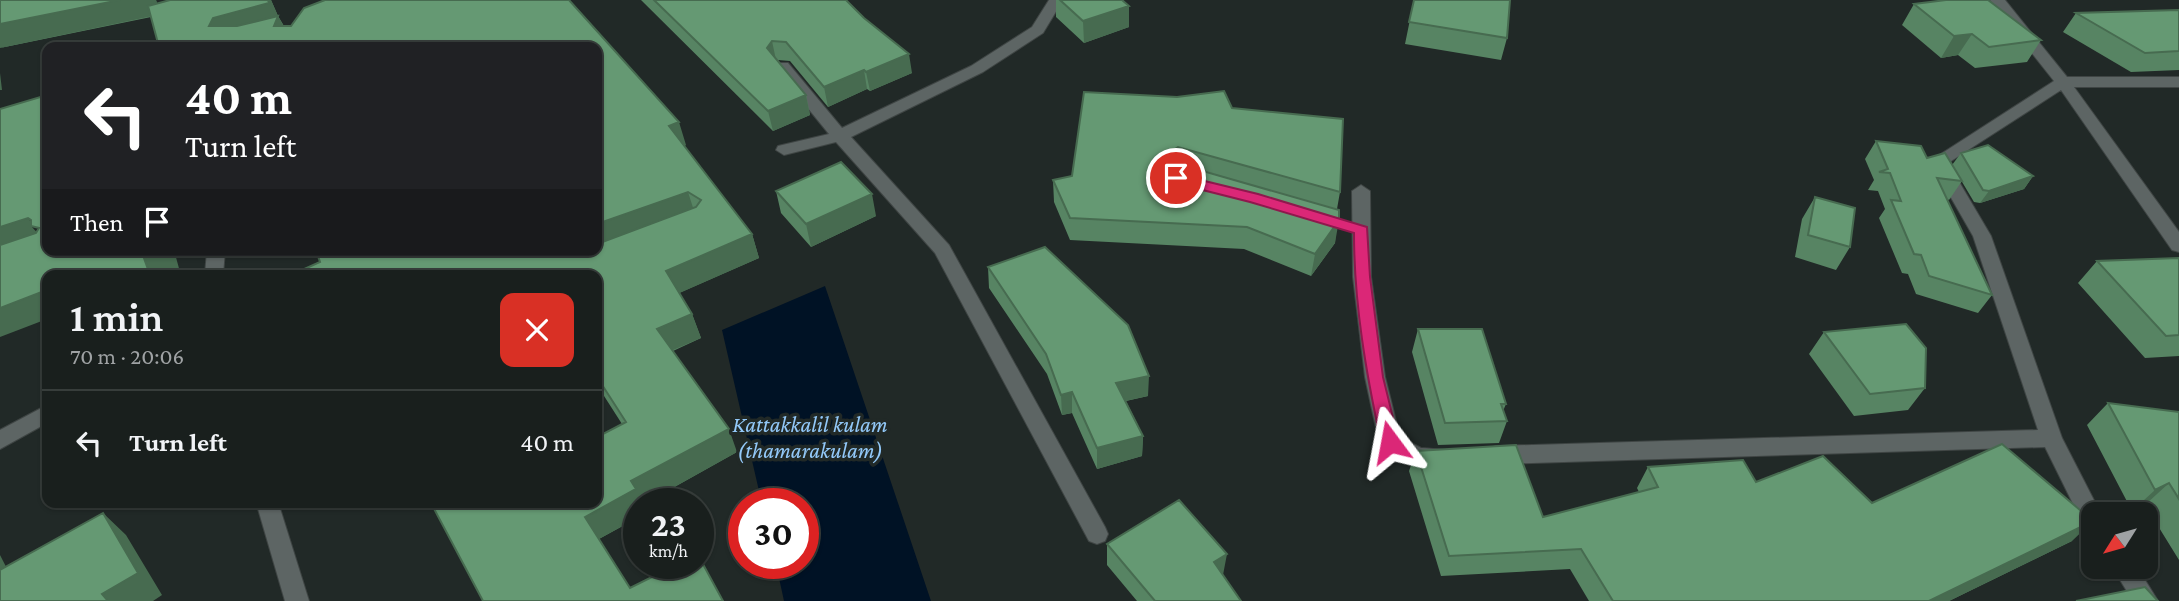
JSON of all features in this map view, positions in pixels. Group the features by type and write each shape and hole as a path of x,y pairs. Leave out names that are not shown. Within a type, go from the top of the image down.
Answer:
{"street":[{"path":"783,150 840,135 977,69 1038,30 1056,0"},
{"path":"1997,0 2063,82 2176,238"},
{"path":"782,66 942,249 1097,534"},
{"path":"2083,502 2051,438 1982,236 1939,161 2063,82 2179,82"},
{"path":"1361,191 1362,277 1373,364 1390,442 1418,457 2051,438"},
{"path":"1337,223 1362,230"},
{"path":"0,440 42,416"},
{"path":"269,508 297,601"},
{"path":"2132,579 2143,595"},
{"path":"2114,594 2143,595"}],"water":[{"name":"Kattakkalil kulam (thamarakulam)","path":"825,286 931,601 784,601 779,579 819,579 819,488 758,488 722,330"}],"building":[{"path":"0,0 120,0 0,24"},
{"path":"170,0 268,0 269,3 213,18 209,26 237,26 278,16 274,26 291,26 304,8 325,0 569,0 679,122 669,126 752,234 666,271 692,314 657,329 729,429 631,481 635,488 623,488 623,496 602,508 602,434 626,422 602,385 602,270 302,270 320,262 318,256 602,256 602,242 696,207 701,200 688,192 602,222 602,42 158,42 148,6"},
{"path":"654,0 846,0 909,54 824,87 786,42 772,41 767,48 806,95 768,111"},
{"path":"1060,0 1122,0 1129,6 1083,21"},
{"path":"1414,0 1510,0 1507,38 1409,22"},
{"path":"1946,0 1988,0 2041,40 1989,47 1972,34 1954,36 1914,4"},
{"path":"2179,10 2179,51 2145,53 2076,13"},
{"path":"1224,91 1232,108 1343,119 1340,192 1178,147 1166,155 1171,162 1339,210 1339,220 1315,254 1247,227 1070,218 1053,180 1072,176 1084,92 1177,97"},
{"path":"42,96 42,256 149,256 144,258 148,270 42,270 42,292 0,308 0,245 36,233 39,228 31,226 31,220 28,218 0,227 0,109"},
{"path":"1876,141 1921,146 1927,158 1945,153 1962,181 1937,178 1992,295 1929,276 1921,255 1914,254 1891,200 1901,201 1890,173 1879,172 1888,169"},
{"path":"1988,145 2033,176 1989,191 1983,190 1961,153"},
{"path":"841,162 872,194 806,224 776,191"},
{"path":"1815,197 1855,208 1850,247 1808,235"},
{"path":"1045,247 1128,325 1149,376 1116,383 1143,436 1097,448 1072,392 1061,395 1046,354 988,267"},
{"path":"2179,258 2179,335 2166,336 2097,261"},
{"path":"1906,324 1926,348 1925,388 1870,394 1824,332"},
{"path":"1418,329 1482,329 1506,404 1501,404 1507,421 1445,423"},
{"path":"2108,403 2179,412 2179,499 2169,483 2155,490"},
{"path":"2002,444 2081,511 2081,527 1929,601 1613,601 1581,549 1449,556 1416,451 1516,445 1543,517 1658,487 1648,467 1743,460 1756,482 1823,456 1872,503"},
{"path":"1179,500 1227,554 1214,562 1241,601 1155,601 1107,544"},
{"path":"434,508 601,508 585,517 630,588 648,579 711,579 723,601 483,601"},
{"path":"103,513 138,573 102,594 108,601 0,601 0,570"},
{"path":"2145,587 2158,601 2076,601"}],"route":[{"path":"1176,178 1362,230 1362,277 1375,377 1390,442"}]}
